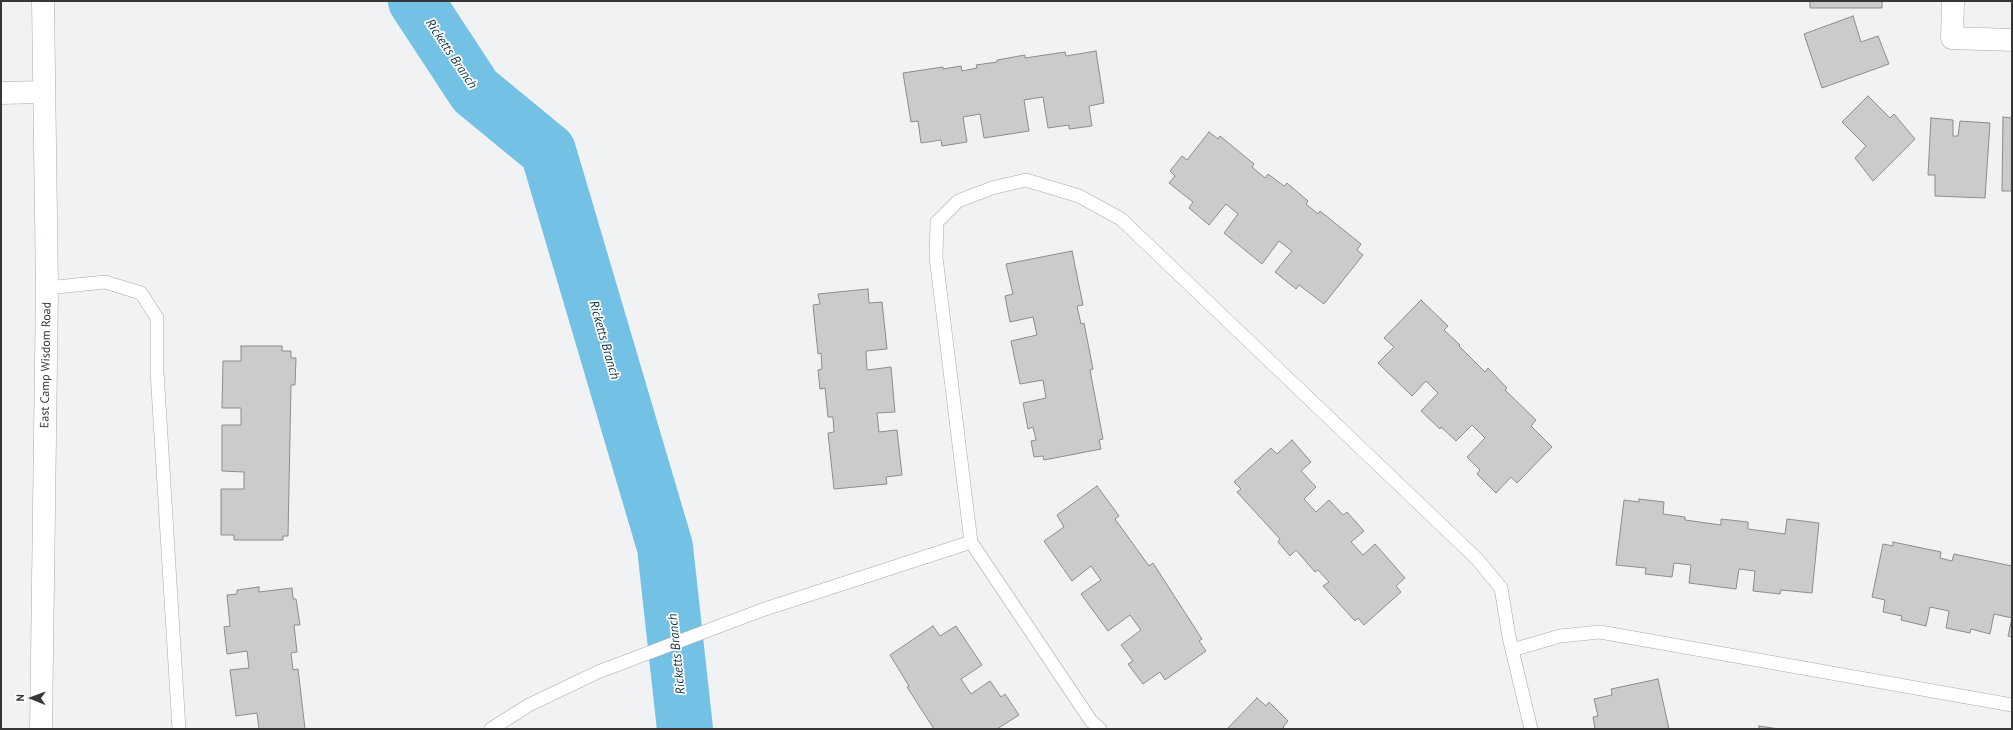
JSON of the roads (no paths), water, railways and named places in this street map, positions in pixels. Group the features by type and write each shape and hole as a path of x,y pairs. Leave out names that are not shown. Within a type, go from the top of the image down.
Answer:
{"main road":[{"name":"East Camp Wisdom Road","path":"41,729 47,288 43,92 43,1"},
{"path":"1953,1 1952,38 2012,40"},
{"path":"1,93 43,92"}],"lane":[{"path":"1100,729 1091,721 971,542 936,257 937,222 958,201 992,188 1026,180 1079,196 1121,219 1477,559 1501,588 1512,650 1531,729"},
{"path":"47,288 105,282 141,293 157,318 157,371 179,729"},
{"path":"491,729 529,705 598,672 762,610 971,542"},
{"path":"1512,650 1560,636 1600,632 2012,705"}],"waterway":[{"name":"Ricketts Branch","path":"416,1 475,91 548,151 665,547 685,729"}]}
